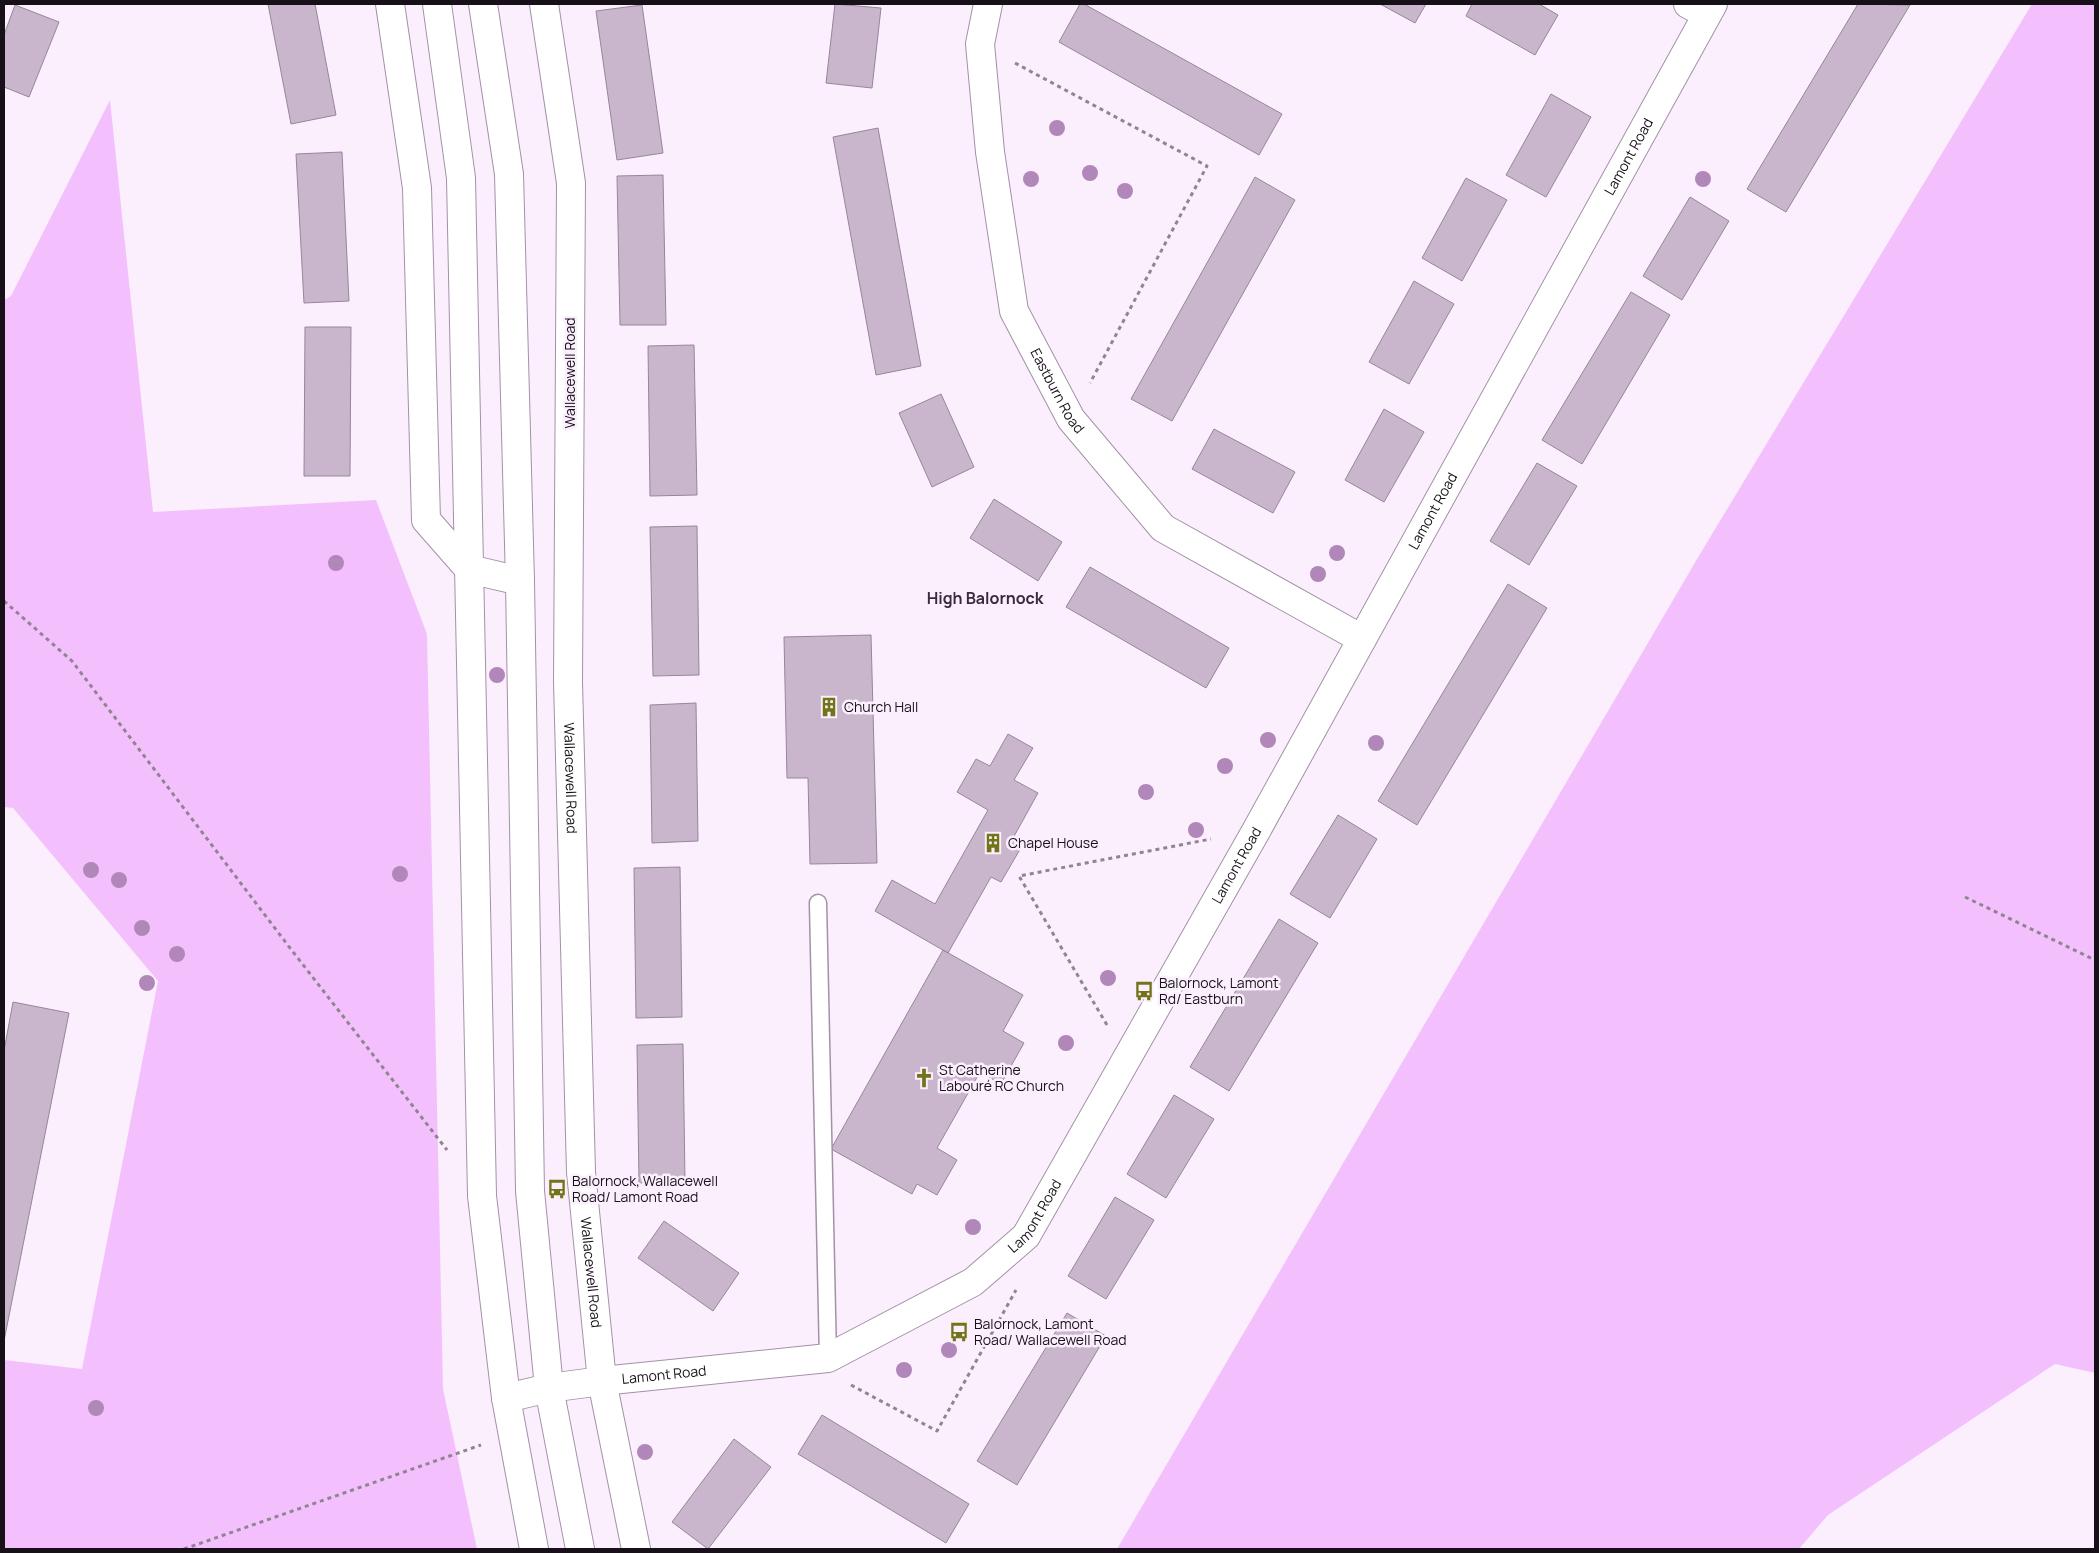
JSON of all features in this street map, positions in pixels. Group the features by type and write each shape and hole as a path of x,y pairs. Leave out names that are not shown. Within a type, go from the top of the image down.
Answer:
{"street":[{"path":"390,4 417,188 426,520 470,569 520,581"},
{"path":"437,4 461,178 482,1196 506,1398 534,1549"},
{"path":"482,4 509,174 520,581 530,1191 549,1388 580,1549"},
{"name":"Wallacewell Road","path":"544,4 570,183 568,701 581,1172 602,1382 636,1549"},
{"name":"Eastburn Road","path":"988,4 980,44 990,152 1014,311 1071,419 1163,528 1362,639"},
{"name":"Lamont Road","path":"506,1398 549,1388 676,1372 828,1358 974,1282 1026,1236 1362,639 1703,7"}],"lane":[{"path":"818,903 828,1358"}],"path":[{"path":"980,44 1207,166 1071,419"},
{"path":"4,601 72,661 290,948 482,1196"},
{"path":"1127,1058 1019,876 1256,830"},
{"path":"1964,897 2095,960"},
{"path":"828,1358 841,1380 937,1430 1015,1294 1026,1236"},
{"path":"184,1549 512,1434"}],"shaded area":[{"path":"2032,4 2095,4 2095,1373 2055,1364 1828,1515 1799,1549 1117,1549 1700,554"},
{"path":"110,100 153,512 376,500 427,634 443,1389 477,1549 4,1549 4,1360 82,1369 158,981 13,808 4,807 4,300 11,296"}],"building":[{"path":"268,4 315,4 336,115 291,124"},
{"path":"835,4 881,8 872,88 826,83"},
{"path":"1080,4 1084,4 1282,114 1259,155 1059,42"},
{"path":"1380,4 1426,4 1415,23"},
{"path":"1472,4 1539,4 1558,15 1535,55 1466,16"},
{"path":"1858,4 1910,5 1786,212 1747,189"},
{"path":"15,5 59,22 29,97 4,87 4,35"},
{"path":"642,5 663,153 617,160 596,11"},
{"path":"1551,94 1591,117 1546,197 1506,175"},
{"path":"878,128 921,366 876,375 833,137"},
{"path":"342,152 349,301 304,303 296,154"},
{"path":"663,175 666,325 620,325 617,176"},
{"path":"1255,177 1295,200 1172,421 1131,399"},
{"path":"1466,178 1507,200 1462,281 1422,258"},
{"path":"1690,197 1729,221 1682,300 1643,276"},
{"path":"1414,281 1454,304 1409,384 1369,362"},
{"path":"1631,292 1670,315 1582,464 1542,440"},
{"path":"305,327 351,327 350,476 304,476"},
{"path":"694,345 697,495 650,496 648,346"},
{"path":"941,394 974,467 932,487 899,413"},
{"path":"1384,409 1424,432 1384,502 1345,480"},
{"path":"1214,429 1295,472 1273,513 1192,469"},
{"path":"1537,463 1577,486 1529,565 1490,541"},
{"path":"994,499 1062,542 1038,581 970,538"},
{"path":"697,526 699,675 653,676 650,527"},
{"path":"1090,567 1229,648 1206,688 1066,607"},
{"path":"1508,584 1547,608 1417,825 1378,801"},
{"name":"Church Hall","path":"871,635 877,863 810,864 808,778 787,778 784,637"},
{"path":"696,703 698,841 652,843 650,705"},
{"name":"Chapel House","path":"1008,734 1033,748 1014,780 1038,793 1012,840 1022,846 1001,882 991,877 948,953 875,911 892,880 935,904 988,810 957,792 976,759 990,766"},
{"path":"1338,815 1377,839 1330,918 1290,894"},
{"path":"680,867 682,1017 636,1018 634,868"},
{"path":"1279,919 1318,943 1229,1091 1190,1067"},
{"name":"St Catherine Labouré RC Church","path":"943,950 1023,995 1003,1031 1024,1043 1001,1084 980,1072 937,1148 957,1160 937,1195 917,1184 912,1194 831,1149"},
{"path":"13,1002 69,1013 4,1341 4,1051"},
{"path":"683,1044 685,1182 639,1183 637,1045"},
{"path":"1174,1095 1214,1119 1166,1198 1127,1174"},
{"path":"1115,1197 1154,1220 1106,1299 1068,1276"},
{"path":"664,1221 739,1273 713,1311 638,1258"},
{"path":"1067,1313 1106,1336 1017,1485 977,1461"},
{"path":"822,1415 969,1504 946,1543 798,1454"},
{"path":"734,1439 771,1467 708,1549 672,1522"}],"place":[{"name":"Church Hall","path":"829,707"},
{"name":"Chapel House","path":"993,843"},
{"name":"Balornock, Lamont Rd/ Eastburn","path":"1144,991"},
{"name":"St Catherine Labouré RC Church","path":"924,1078"},
{"name":"Balornock, Wallacewell Road/ Lamont Road","path":"557,1189"},
{"name":"Balornock, Lamont Road/ Wallacewell Road","path":"959,1332"}],"district":[{"name":"High Balornock","path":"985,598"}]}
